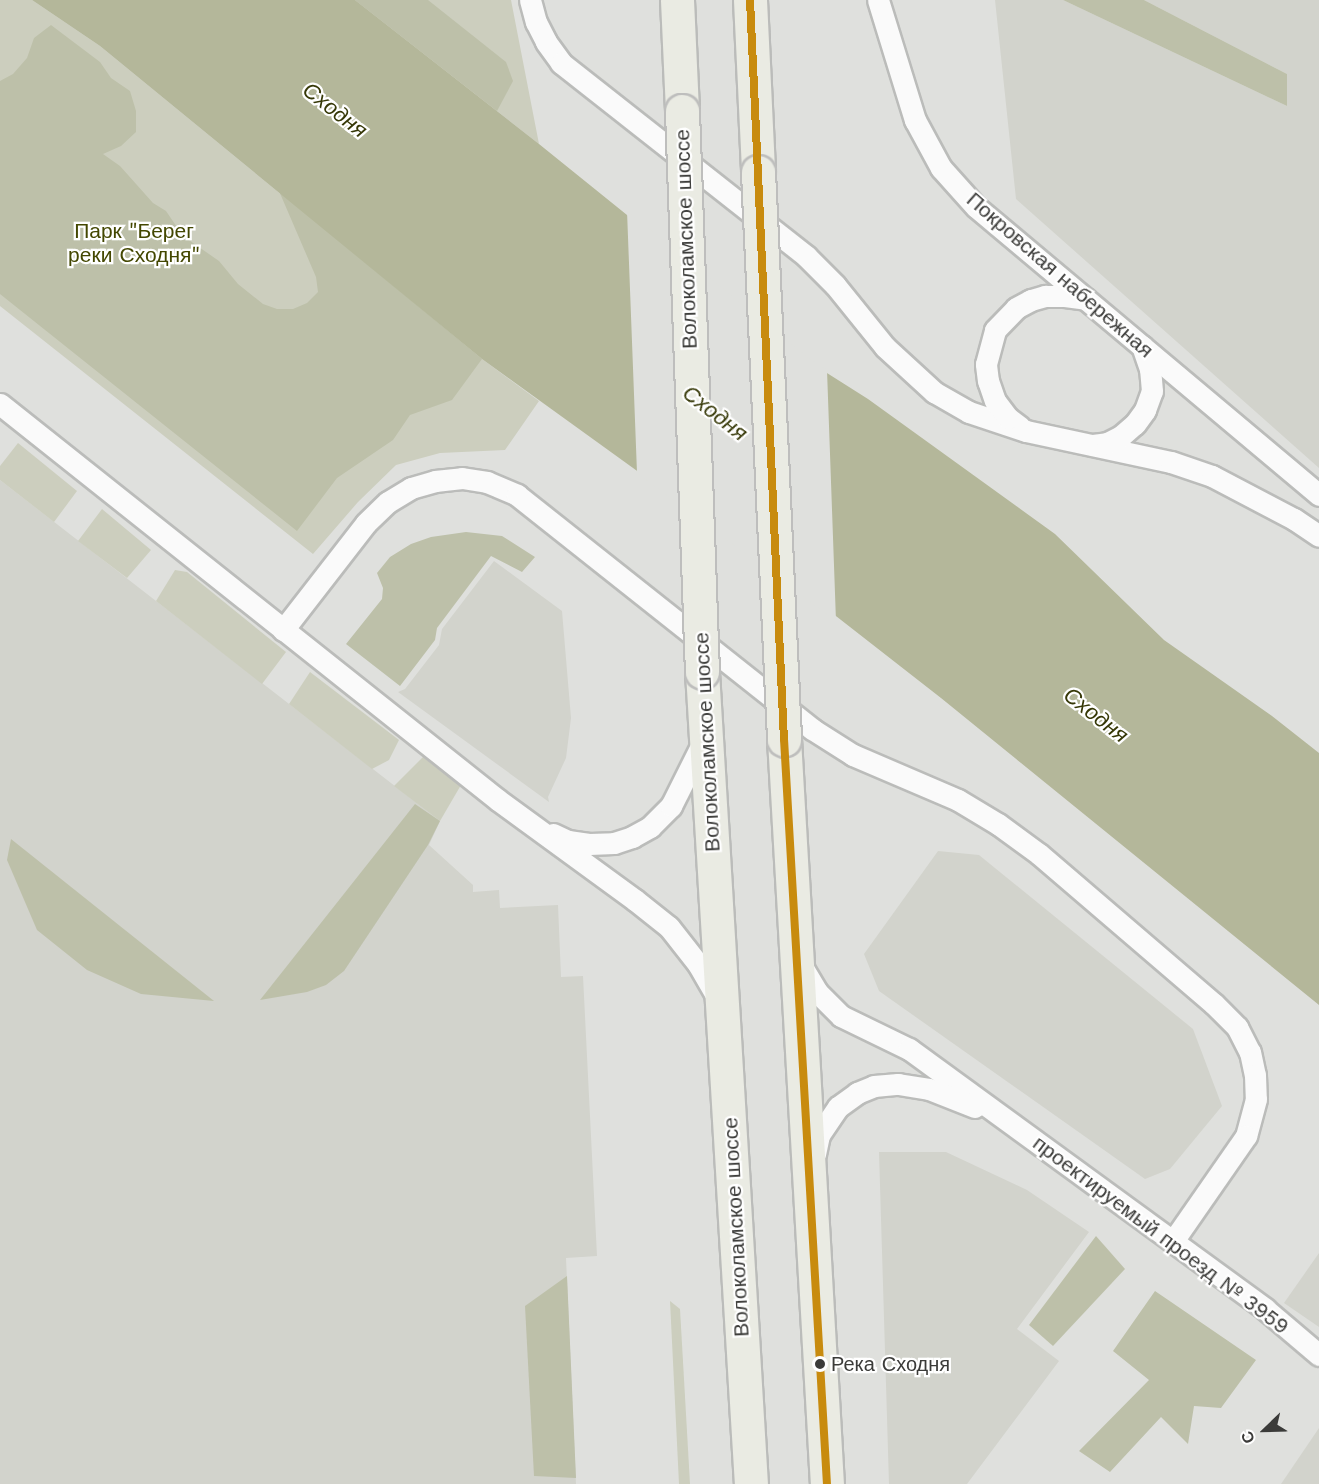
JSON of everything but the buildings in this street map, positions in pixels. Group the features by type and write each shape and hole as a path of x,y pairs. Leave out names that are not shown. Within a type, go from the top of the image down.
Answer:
{"main road":[{"name":"Волоколамское шоссе","path":"677,0 702,672 751,1484"},
{"path":"750,0 784,739 827,1484"}],"street":[{"path":"530,0 536,22 546,42 561,63 807,256 835,285 885,347 934,392 969,412 1026,431 1171,462 1212,476 1294,519 1319,536"},
{"name":"Покровская набережная","path":"878,0 915,120 941,168 976,207 1319,495"},
{"path":"1026,431 1008,418 995,401 988,381 986,364 995,330 1016,308 1030,300 1046,296 1086,299"},
{"path":"1090,446 1107,443 1121,436 1135,424 1145,410 1152,391 1150,369 1142,346"},
{"path":"0,404 528,823 669,927 698,964 722,1005"},
{"path":"283,630 366,523 388,502 411,488 435,481 462,478 488,482 517,495 812,729 853,755 958,800 998,824 1039,854 1214,1004 1237,1027 1250,1052 1255,1076 1256,1099 1246,1136 1173,1241"},
{"path":"528,823 568,841 589,844 614,843 632,837 650,827 671,806 706,737"},
{"name":"проектируемый проезд № 3959","path":"796,956 816,992 841,1016 909,1049 1265,1309 1319,1355"},
{"name":"проектируемый проезд № 3959","path":"811,1186 819,1135 827,1121 850,1097 874,1086 898,1084 929,1089 1001,1116"}],"shaded area":[{"path":"995,0 1063,0 1287,106 1287,74 1144,0 1319,0 1319,468 1016,199"},
{"path":"0,480 440,821 429,845 473,885 473,892 499,890 500,908 558,905 561,977 583,976 597,1256 566,1258 576,1484 0,1484"},
{"path":"494,561 562,611 571,718 566,758 548,797 549,802 398,692 405,689 439,645 442,629"},
{"path":"938,851 979,855 1193,1029 1222,1106 1170,1169 1145,1179 879,991 864,954"},
{"path":"879,1152 946,1152 1027,1190 1089,1232 1017,1329 1059,1361 967,1484 889,1484"},
{"path":"1319,1253 1319,1327 1284,1303"},
{"path":"1319,1428 1319,1484 1281,1484"}],"green space":[{"name":"Парк \"Берег реки Сходня\"","path":"0,0 32,0 100,46 482,359 539,401 505,450 440,453 396,465 358,502 313,554 0,306"},
{"path":"355,0 511,0 539,144 497,111"},
{"path":"355,0 428,0 506,62 513,81 497,111"},
{"path":"1063,0 1144,0 1287,74 1287,106"},
{"name":"Парк \"Берег реки Сходня\"","path":"51,25 100,62 111,78 130,91 136,111 136,132 121,146 103,154 120,166 153,203 166,211 183,236 219,261 238,284 263,304 277,309 293,309 307,303 318,292 316,277 279,191 482,359 452,400 410,415 393,440 337,478 297,531 0,294 0,81 13,74 27,58 34,38"},
{"path":"18,443 77,491 54,522 0,480 0,466"},
{"path":"102,509 151,550 127,578 78,541"},
{"path":"466,532 502,536 535,557 522,572 491,556 437,628 435,640 400,686 346,644 382,599 383,588 377,573 390,557 411,544 431,537"},
{"path":"175,570 187,572 286,652 262,684 156,601"},
{"path":"310,672 399,740 389,760 372,769 289,704"},
{"path":"425,755 461,785 440,821 394,786"},
{"path":"415,804 440,821 428,845 344,971 326,985 307,992 260,1000"},
{"path":"11,839 214,1001 141,994 87,970 37,930 7,860"},
{"path":"1096,1236 1125,1269 1053,1346 1029,1325"},
{"path":"567,1276 576,1478 534,1476 525,1306"},
{"path":"1155,1291 1256,1360 1221,1408 1194,1406 1188,1444 1161,1417 1110,1472 1079,1451 1149,1380 1113,1351"},
{"path":"670,1301 680,1309 690,1484 679,1484"}],"water":[{"name":"Сходня","path":"32,0 355,0 539,144 808,361 868,399 1055,534 1164,640 1272,716 1319,753 1319,1005 941,698 809,595 482,359 100,46"}],"pier":[{"path":"627,211 810,359 827,370 836,621 637,473"}],"transit line":[{"path":"750,0 784,739 827,1484"}],"place":[{"name":"Река Сходня","path":"820,1364"}]}
